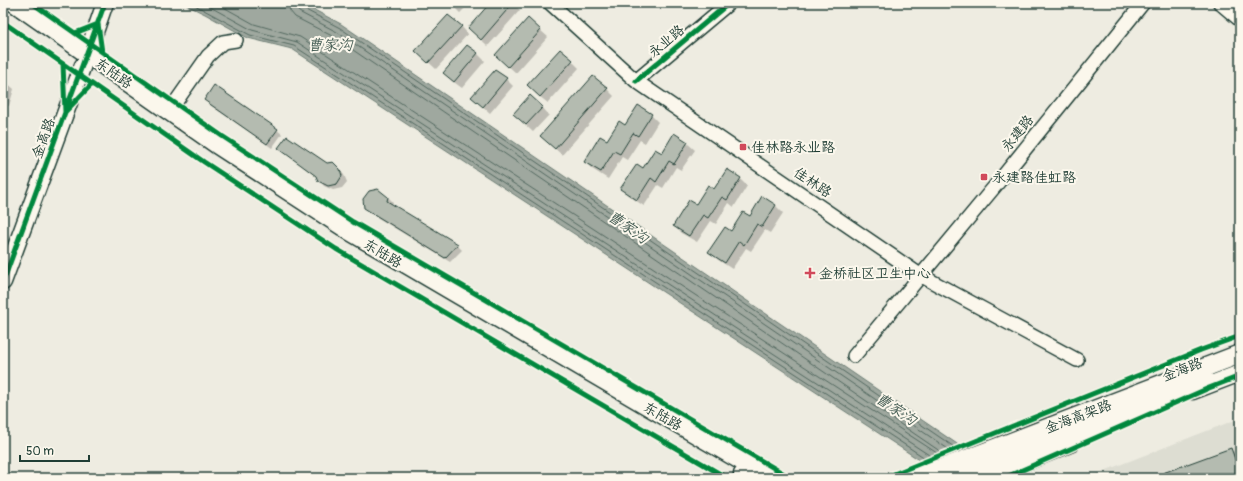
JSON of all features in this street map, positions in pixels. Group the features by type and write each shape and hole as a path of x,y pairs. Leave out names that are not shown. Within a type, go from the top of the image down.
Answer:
{"highway":[{"path":"1115,402 1240,351"},
{"name":"金海高架路","path":"907,477 1115,402 1240,354"},
{"name":"金海高架路","path":"956,478 1118,417 1240,366"},
{"path":"972,478 1198,388"}],"main road":[{"name":"东陆路","path":"13,3 85,60 210,154 342,240 744,477"},
{"name":"金高路","path":"3,282 105,3"},
{"name":"东陆路","path":"3,10 85,60 348,231 769,478"},
{"name":"金海路","path":"907,477 983,445 1204,361 1240,345"},
{"name":"金海路","path":"987,478 1034,460 1198,388 1240,373"}],"street":[{"name":"佳林路","path":"550,3 636,81 920,275 1077,360"},
{"name":"永业路","path":"636,81 729,3"},
{"name":"永建路","path":"854,356 1001,179 1143,3"},
{"path":"1220,3 1240,20"},
{"path":"175,103 208,56 223,42 236,40"}],"shaded area":[{"path":"1240,418 1240,478 1086,478"}],"water":[{"name":"曹家沟","path":"182,3 301,3 341,24 1007,478 947,478 292,49 248,38"}],"building":[{"path":"490,3 513,3 481,40 468,28"},
{"path":"448,15 462,26 428,63 415,51"},
{"path":"528,18 541,30 508,67 495,55"},
{"path":"467,45 478,53 454,82 443,73"},
{"path":"560,49 573,60 540,97 527,85"},
{"path":"495,70 507,78 483,107 471,97"},
{"path":"593,76 608,88 555,149 540,136"},
{"path":"214,85 278,129 267,144 204,100"},
{"path":"530,95 543,107 526,125 513,114"},
{"path":"638,105 652,114 638,136 633,133 620,154 614,151 601,172 584,162 600,136 607,140 619,121 625,125"},
{"path":"674,133 688,142 674,164 669,161 656,182 651,178 637,200 620,189 637,164 643,168 655,149 662,153"},
{"path":"287,136 327,163 333,162 340,169 342,176 337,184 328,186 318,181 316,176 278,148"},
{"path":"727,169 741,178 727,200 722,197 708,218 703,215 689,236 673,226 689,200 696,204 708,185 714,189"},
{"path":"378,189 388,197 387,201 458,244 445,258 364,208 363,199 369,191"},
{"path":"762,196 776,205 762,227 757,224 744,245 739,241 725,263 708,252 725,227 731,231 743,212 750,216"},
{"path":"1231,448 1240,473 1240,478 1165,478 1163,473"}],"cycle path":[{"path":"32,3 222,136 353,222 791,478"},
{"path":"3,282 105,3"},
{"path":"636,81 729,3"},
{"path":"3,22 204,162 336,249 727,478"},
{"path":"75,33 98,24 102,52"},
{"path":"63,64 65,112 92,84"},
{"path":"884,478 1201,350 1240,336"},
{"path":"1004,478 1209,388 1240,376"}],"place":[{"name":"佳林路永业路","path":"743,147"},
{"name":"永建路佳虹路","path":"984,177"},
{"name":"金桥社区卫生中心","path":"810,273"}]}
